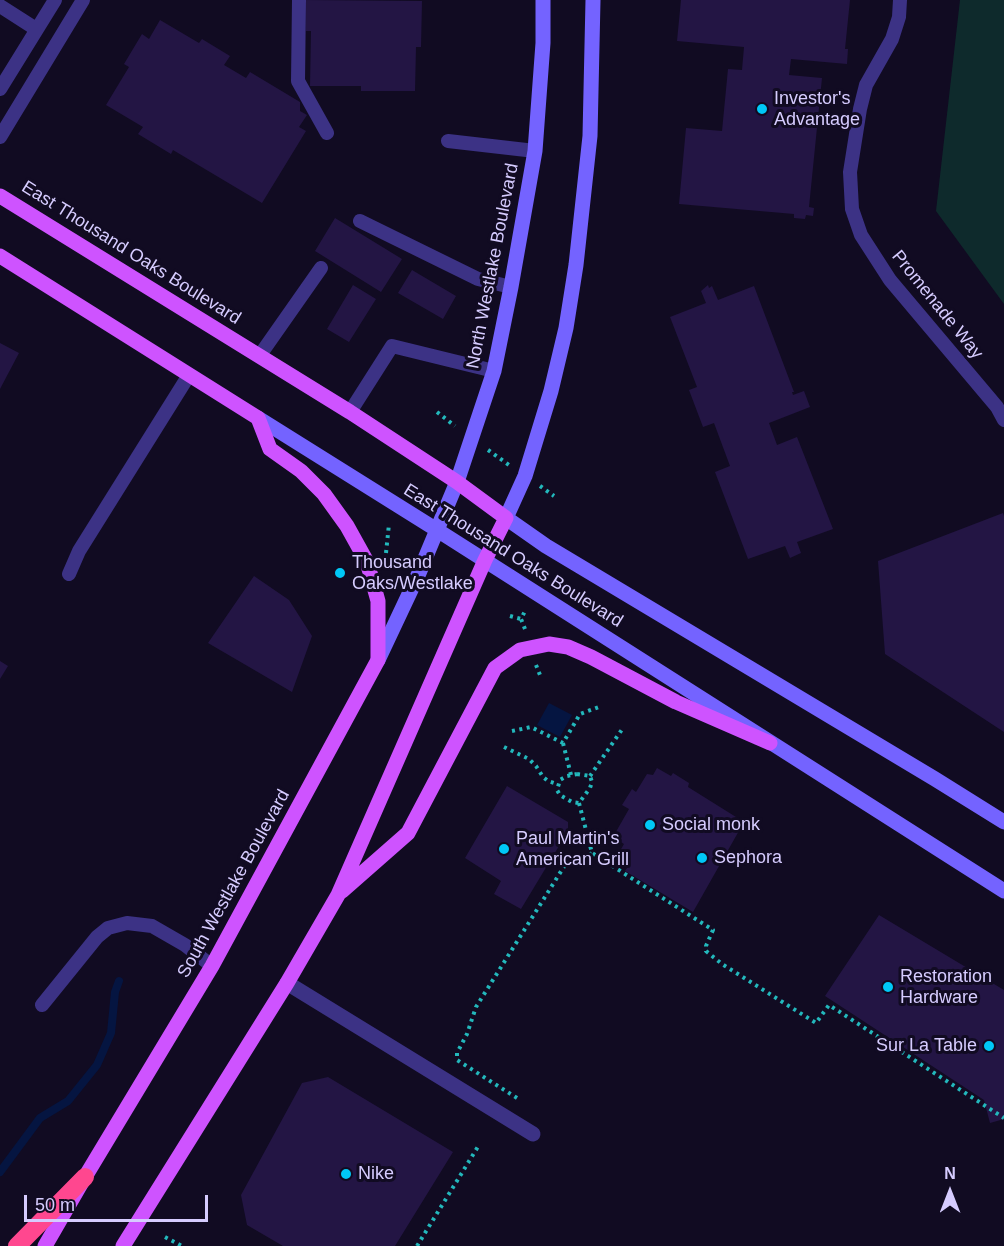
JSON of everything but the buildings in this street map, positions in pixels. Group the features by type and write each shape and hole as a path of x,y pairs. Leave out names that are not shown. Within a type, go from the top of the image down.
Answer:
{"highway":[{"path":"16,1246 85,1177"}],"main road":[{"name":"North Westlake Boulevard","path":"437,530 457,482 494,371 512,287 535,151 543,43 543,0"},
{"path":"123,1246 287,983 338,895 485,560 525,476 551,391 566,328 576,265 590,136 593,0"},
{"name":"East Thousand Oaks Boulevard","path":"0,195 350,412 457,482 546,546 1004,822"},
{"name":"East Thousand Oaks Boulevard","path":"0,256 485,560 1004,891"},
{"path":"258,418 270,449 301,471 324,494 347,526 368,562 378,601 378,660"},
{"name":"South Westlake Boulevard","path":"45,1246 212,966 378,660 437,530"},
{"path":"338,895 408,833 495,668 520,650 549,644 568,647 676,702 770,743"}],"street":[{"path":"287,983 533,1134"}],"lane":[{"path":"0,89 55,0"},
{"path":"0,137 83,0"},
{"path":"299,0 298,81 327,133"},
{"name":"Promenade Way","path":"900,0 899,17 892,39 866,85 860,109 850,172 852,209 861,236 890,280 997,407 1004,420"},
{"path":"0,6 36,29"},
{"path":"448,141 535,151"},
{"path":"360,221 478,279 512,287"},
{"path":"260,355 321,268"},
{"path":"350,412 392,346 494,371"},
{"path":"69,574 79,551 189,375"},
{"path":"42,1005 108,928 128,923 152,926 185,945 212,966"}],"path":[{"path":"437,412 554,496"},
{"path":"386,555 388,524"},
{"path":"526,609 521,619 526,632"},
{"path":"510,616 521,619"},
{"path":"562,743 580,714 599,707"},
{"path":"512,731 531,727 562,743 571,775"},
{"path":"590,777 623,728"},
{"path":"504,747 529,759 543,777 557,784"},
{"path":"579,803 560,795 557,784 571,775 590,777"},
{"path":"579,803 590,788 592,782 590,777"},
{"path":"579,803 592,854 713,930 705,951 722,964 816,1023 829,1005 1004,1118"},
{"path":"517,1098 457,1060 457,1053 476,1007 565,865 579,862 592,854"},
{"path":"417,1246 479,1145"},
{"path":"165,1237 182,1246"}],"green space":[{"path":"960,0 1004,0 1004,304 936,211"}],"water":[{"path":"549,703 572,715 560,737 537,725"}],"waterway":[{"path":"0,1172 40,1118 68,1101 97,1065 111,1033 115,992 119,981"}],"place":[{"name":"Investor's Advantage","path":"762,109"},
{"name":"Thousand Oaks/Westlake","path":"340,573"},
{"name":"Social monk","path":"650,825"},
{"name":"Paul Martin's American Grill","path":"504,849"},
{"name":"Sephora","path":"702,858"},
{"name":"Restoration Hardware","path":"888,987"},
{"name":"Sur La Table","path":"989,1046"},
{"name":"Nike","path":"346,1174"}]}
